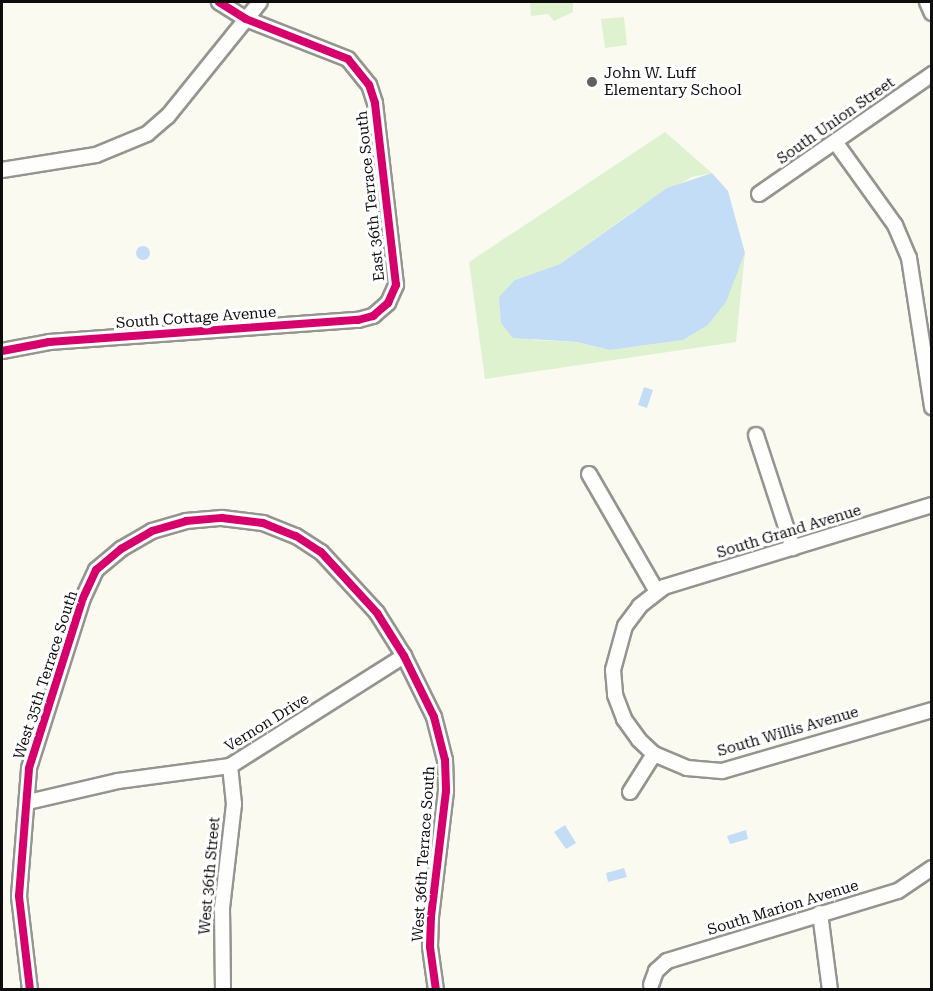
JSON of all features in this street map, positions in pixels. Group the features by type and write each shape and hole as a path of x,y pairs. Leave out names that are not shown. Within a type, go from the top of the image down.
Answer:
{"street":[{"name":"East 36th Terrace South","path":"219,2 246,19 348,59 369,85 375,103 396,285 388,303"},
{"path":"2,170 96,155 147,134 168,116 260,2"},
{"path":"927,2 932,13"},
{"name":"South Union Street","path":"759,194 836,143 932,74"},
{"path":"836,143 895,225 909,258 932,407"},
{"name":"South Cottage Avenue","path":"2,351 49,342 358,320 373,316 388,303"},
{"path":"756,435 793,548"},
{"path":"589,474 657,592 625,626 613,670 615,695 624,719 654,754 630,792"},
{"name":"South Grand Avenue","path":"657,592 932,505"},
{"name":"West 35th Terrace South","path":"30,990 19,896 29,768 83,598 96,570 121,549 152,531 186,521 222,518 263,523 296,536 321,552 345,574 404,656"},
{"name":"Vernon Drive","path":"28,802 118,781 230,766 404,656"},
{"name":"West 36th Terrace South","path":"404,656 434,717 445,760 430,937 436,990"},
{"name":"South Willis Avenue","path":"654,754 687,768 722,771 932,710"},
{"name":"West 36th Street","path":"223,990 222,908 234,804 230,766"},
{"name":"South Marion Avenue","path":"651,985 656,971 667,961 898,891 932,868"},
{"path":"820,913 830,990"}],"green space":[{"path":"530,2 573,2 573,12 554,21 548,14 531,16"},
{"path":"624,17 627,45 605,48 601,19"},
{"path":"665,132 712,173 692,177 635,210 560,264 515,280 533,340 577,342 610,350 683,340 708,325 725,302 745,253 736,342 485,379 469,262"}],"water":[{"path":"712,173 728,191 745,253 726,302 708,325 683,340 610,350 577,342 513,338 501,323 499,297 515,280 560,264 667,188"},
{"path":"140,246 146,246 150,253 146,260 140,260 136,256 136,250"},
{"path":"644,387 653,390 647,408 638,405"},
{"path":"565,825 576,843 566,849 554,832"},
{"path":"746,830 748,839 730,844 727,836"},
{"path":"624,868 627,877 608,882 606,873"}],"cycle path":[{"path":"2,351 49,342 358,320 373,316 388,303 396,285 375,103 369,85 348,59 246,19 219,2"},
{"path":"30,990 19,896 29,768 83,598 96,570 121,549 152,531 186,521 222,518 263,523 296,536 321,552 377,613 404,656 434,717 445,760 446,791 431,917 430,947 436,990"}],"place":[{"name":"John W. Luff Elementary School","path":"592,82"}]}
